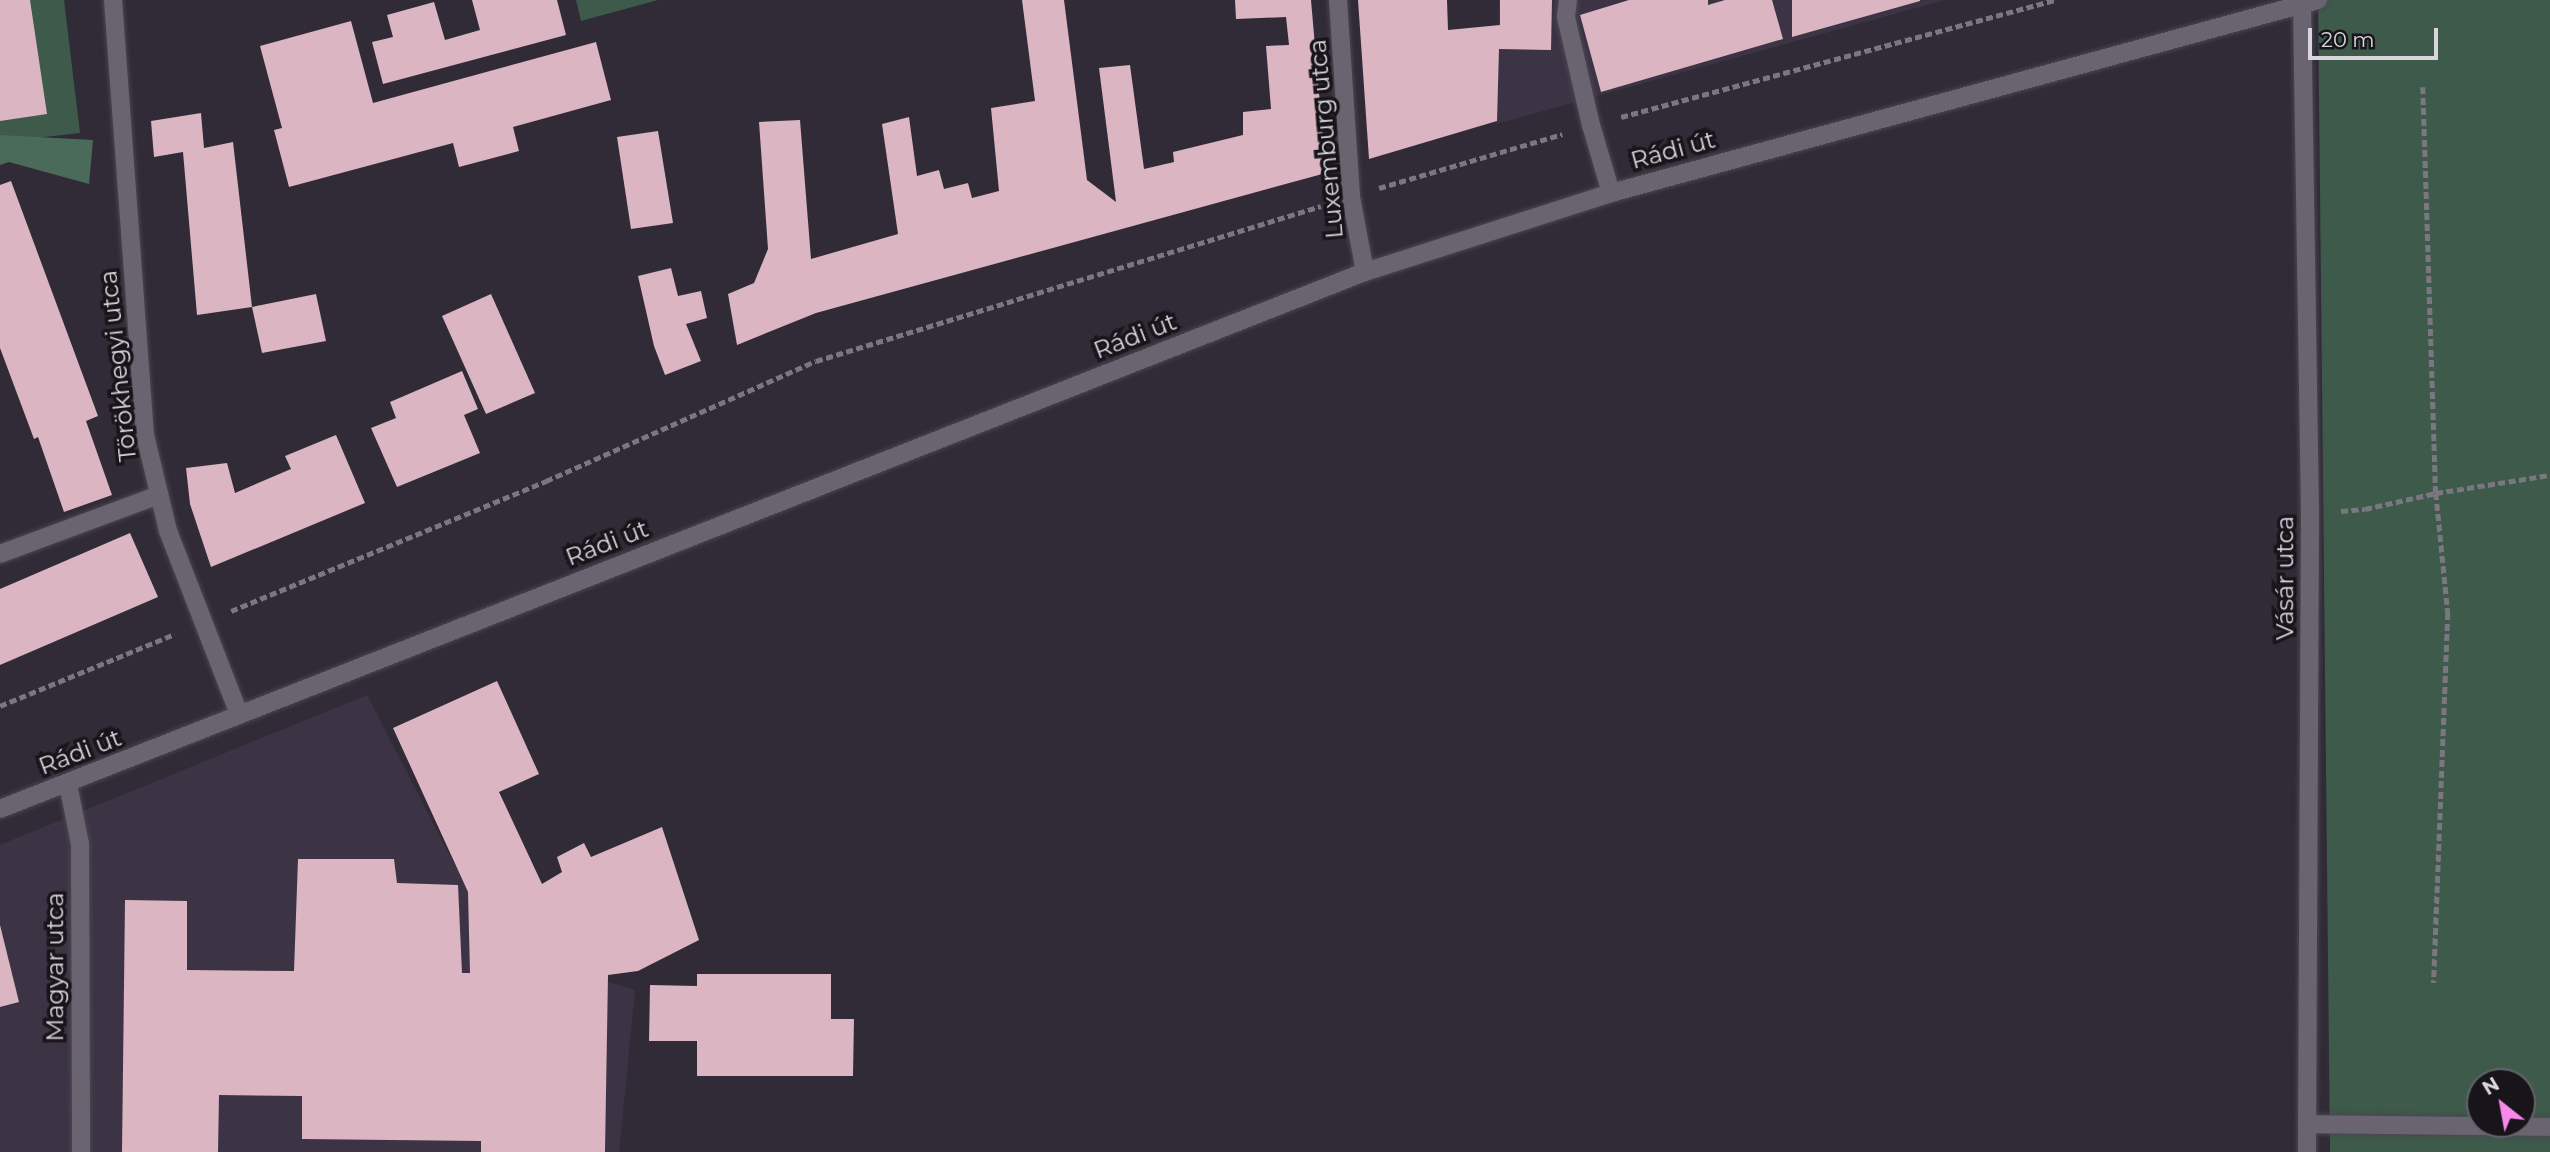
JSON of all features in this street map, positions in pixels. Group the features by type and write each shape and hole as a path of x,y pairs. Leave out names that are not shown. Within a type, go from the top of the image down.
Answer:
{"street":[{"name":"Törökhegyi utca","path":"113,0 145,435 168,531 239,714"},
{"name":"Luxemburg utca","path":"1338,0 1350,197 1365,272"},
{"path":"1568,0 1566,18 1591,125 1611,193"},
{"name":"Rádi út","path":"0,809 1365,272 1611,193 2310,2"},
{"name":"Vásár utca","path":"2307,1152 2310,2"},
{"path":"0,554 159,495"},
{"name":"Magyar utca","path":"68,784 80,844 80,1152"},
{"path":"2307,1124 2550,1127"}],"path":[{"path":"0,706 546,481 816,361 1591,125 2056,0"},
{"path":"2423,87 2437,493 2448,613 2434,983"},
{"path":"2365,509 2437,493 2550,475"}],"shaded area":[{"path":"1499,0 1945,0 1496,124"},
{"path":"367,695 498,949 635,990 619,1152 0,1152 0,845"}],"green space":[{"path":"0,0 64,0 80,133 0,142"},
{"path":"576,0 658,0 581,21"},
{"path":"2318,0 2550,0 2550,1152 2330,1152"},
{"path":"0,135 93,140 89,184 9,162 0,165"}],"building":[{"path":"0,0 30,0 47,114 0,121"},
{"path":"472,0 557,0 566,35 383,84 372,42 393,37 387,15 434,2 445,40 480,30"},
{"path":"1022,0 1064,0 1087,180 1116,202 1099,68 1130,65 1144,169 1174,162 1173,152 1243,135 1243,112 1271,109 1266,46 1289,45 1286,17 1236,19 1235,0 1311,0 1326,173 816,313 737,345 728,294 754,283 768,249 759,122 800,120 811,259 898,234 882,124 909,117 917,176 939,170 944,189 968,183 972,198 999,191 991,108 1035,101"},
{"path":"1358,0 1447,0 1448,30 1500,25 1500,0 1552,0 1551,50 1499,49 1497,121 1369,159"},
{"path":"1629,0 1708,0 1708,5 1725,0 1772,0 1783,39 1601,92 1580,15"},
{"path":"1792,0 1920,0 1920,1 1792,37"},
{"path":"351,21 373,103 596,42 611,100 513,127 519,151 459,167 453,143 289,187 274,130 282,128 260,46"},
{"path":"201,113 204,148 233,142 252,307 197,315 183,152 154,157 151,121"},
{"path":"658,131 673,223 631,229 617,137"},
{"path":"11,181 98,416 86,421 112,495 64,512 38,437 34,439 0,348 0,185"},
{"path":"671,268 678,296 701,291 707,318 686,324 701,361 665,375 654,346 638,276"},
{"path":"316,294 326,341 262,353 252,307"},
{"path":"491,294 535,393 486,414 442,316"},
{"path":"462,371 478,409 464,415 480,453 397,487 371,428 396,418 390,402"},
{"path":"336,435 365,503 211,567 190,504 186,468 227,463 235,493 291,469 285,456"},
{"path":"130,533 158,597 0,665 0,589"},
{"path":"497,681 539,774 499,792 542,884 562,872 557,857 584,843 591,857 662,827 699,940 638,971 608,975 605,1152 481,1152 481,1141 302,1139 302,1096 219,1095 218,1152 122,1152 125,900 187,901 187,970 294,971 298,859 394,859 397,883 458,885 462,973 470,973 468,892 393,728"},
{"path":"0,925 19,1002 0,1007"},
{"path":"697,974 831,974 831,1019 854,1019 853,1076 697,1076 697,1041 649,1041 650,985 697,986"}]}
